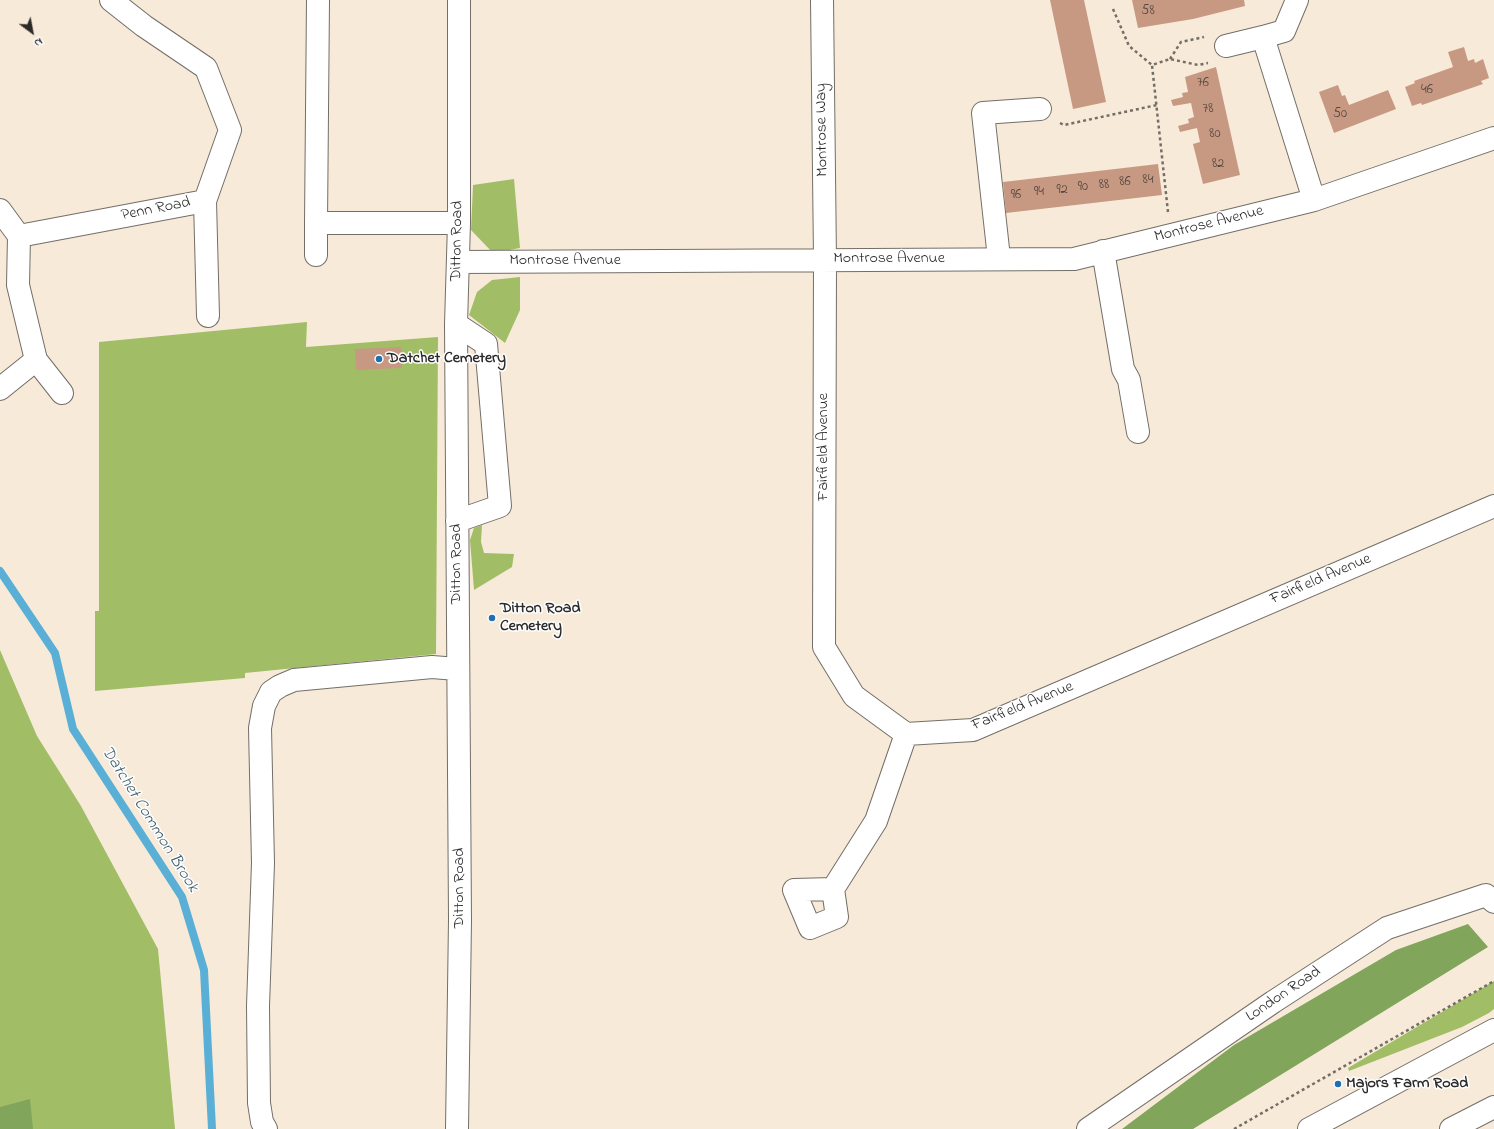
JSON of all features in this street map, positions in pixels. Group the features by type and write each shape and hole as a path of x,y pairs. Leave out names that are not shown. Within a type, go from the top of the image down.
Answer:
{"main road":[{"name":"Penn Road","path":"19,236 205,201 230,130 206,68 144,26 111,0"},
{"path":"316,256 318,0"},
{"name":"Ditton Road","path":"457,1129 460,920 457,669 456,324 459,223 459,0"},
{"name":"Montrose Way","path":"822,0 825,259"},
{"path":"1226,46 1274,34 1297,0"},
{"path":"1274,34 1314,200"},
{"path":"998,258 983,113 1040,109"},
{"name":"Montrose Avenue","path":"458,262 998,258 1074,259 1170,234 1314,200 1494,138"},
{"path":"205,201 208,316"},
{"path":"0,210 19,236 18,285 36,360 62,393"},
{"path":"316,223 459,223"},
{"path":"1102,251 1123,369 1129,380 1138,432"},
{"name":"Fairfield Avenue","path":"825,259 824,647 854,696 906,734 973,730 1494,506"},
{"path":"456,324 486,344 500,506 457,522"},
{"path":"0,389 36,360"},
{"path":"266,1129 262,1122 259,1103 258,1013 263,863 260,728 264,706 271,692 294,680 432,667 457,669"},
{"path":"833,889 876,822 906,734"},
{"name":"London Road","path":"1088,1129 1273,1002 1387,928 1486,895 1494,902"},
{"path":"1309,1129 1494,1030"},
{"path":"1451,1129 1494,1107"}],"path":[{"path":"1113,9 1129,46 1152,65 1170,234"},
{"path":"1152,65 1170,59 1198,65 1228,58 1222,34 1181,42 1170,59"},
{"path":"1040,109 1064,125 1156,105"},
{"path":"1234,1129 1494,981"}],"green space":[{"path":"514,179 520,248 493,253 471,230 473,185"},
{"path":"520,277 520,310 505,343 469,315 477,292 492,280"},
{"path":"307,322 306,347 438,337 436,654 245,673 245,678 95,691 95,611 99,611 99,342"},
{"path":"482,525 481,542 484,553 514,554 512,567 474,590 470,540 474,528"},
{"path":"0,650 37,736 81,806 158,949 175,1129 0,1129"},
{"path":"1468,924 1488,947 1193,1129 1122,1129 1234,1045 1396,950"},
{"path":"1494,981 1494,1009 1489,1013 1462,1027 1349,1071 1348,1068"},
{"path":"30,1099 33,1129 0,1129 0,1107"}],"building":[{"path":"1050,0 1084,0 1106,102 1073,109"},
{"path":"1132,0 1244,0 1245,6 1193,19 1138,28"},
{"path":"1464,47 1468,61 1474,59 1475,63 1483,59 1489,78 1481,81 1483,84 1422,105 1421,103 1412,106 1405,87 1415,83 1414,81 1453,67 1448,52"},
{"path":"1216,67 1240,175 1203,184 1193,144 1200,142 1197,128 1180,132 1178,126 1189,123 1188,119 1194,117 1191,103 1173,106 1171,100 1183,97 1182,93 1188,92 1185,77"},
{"path":"1338,85 1342,96 1345,95 1349,105 1388,90 1396,109 1334,133 1319,92"},
{"path":"1158,164 1162,195 1006,213 1003,182"},
{"name":"Datchet Cemetery","path":"401,347 402,368 356,370 355,349"}],"waterway":[{"name":"Datchet Common Brook","path":"0,571 55,653 73,729 182,897 204,970 212,1129"}],"place":[{"name":"Datchet Cemetery","path":"379,359"},
{"name":"Ditton Road Cemetery","path":"492,618"},
{"name":"Majors Farm Road","path":"1338,1084"}]}
